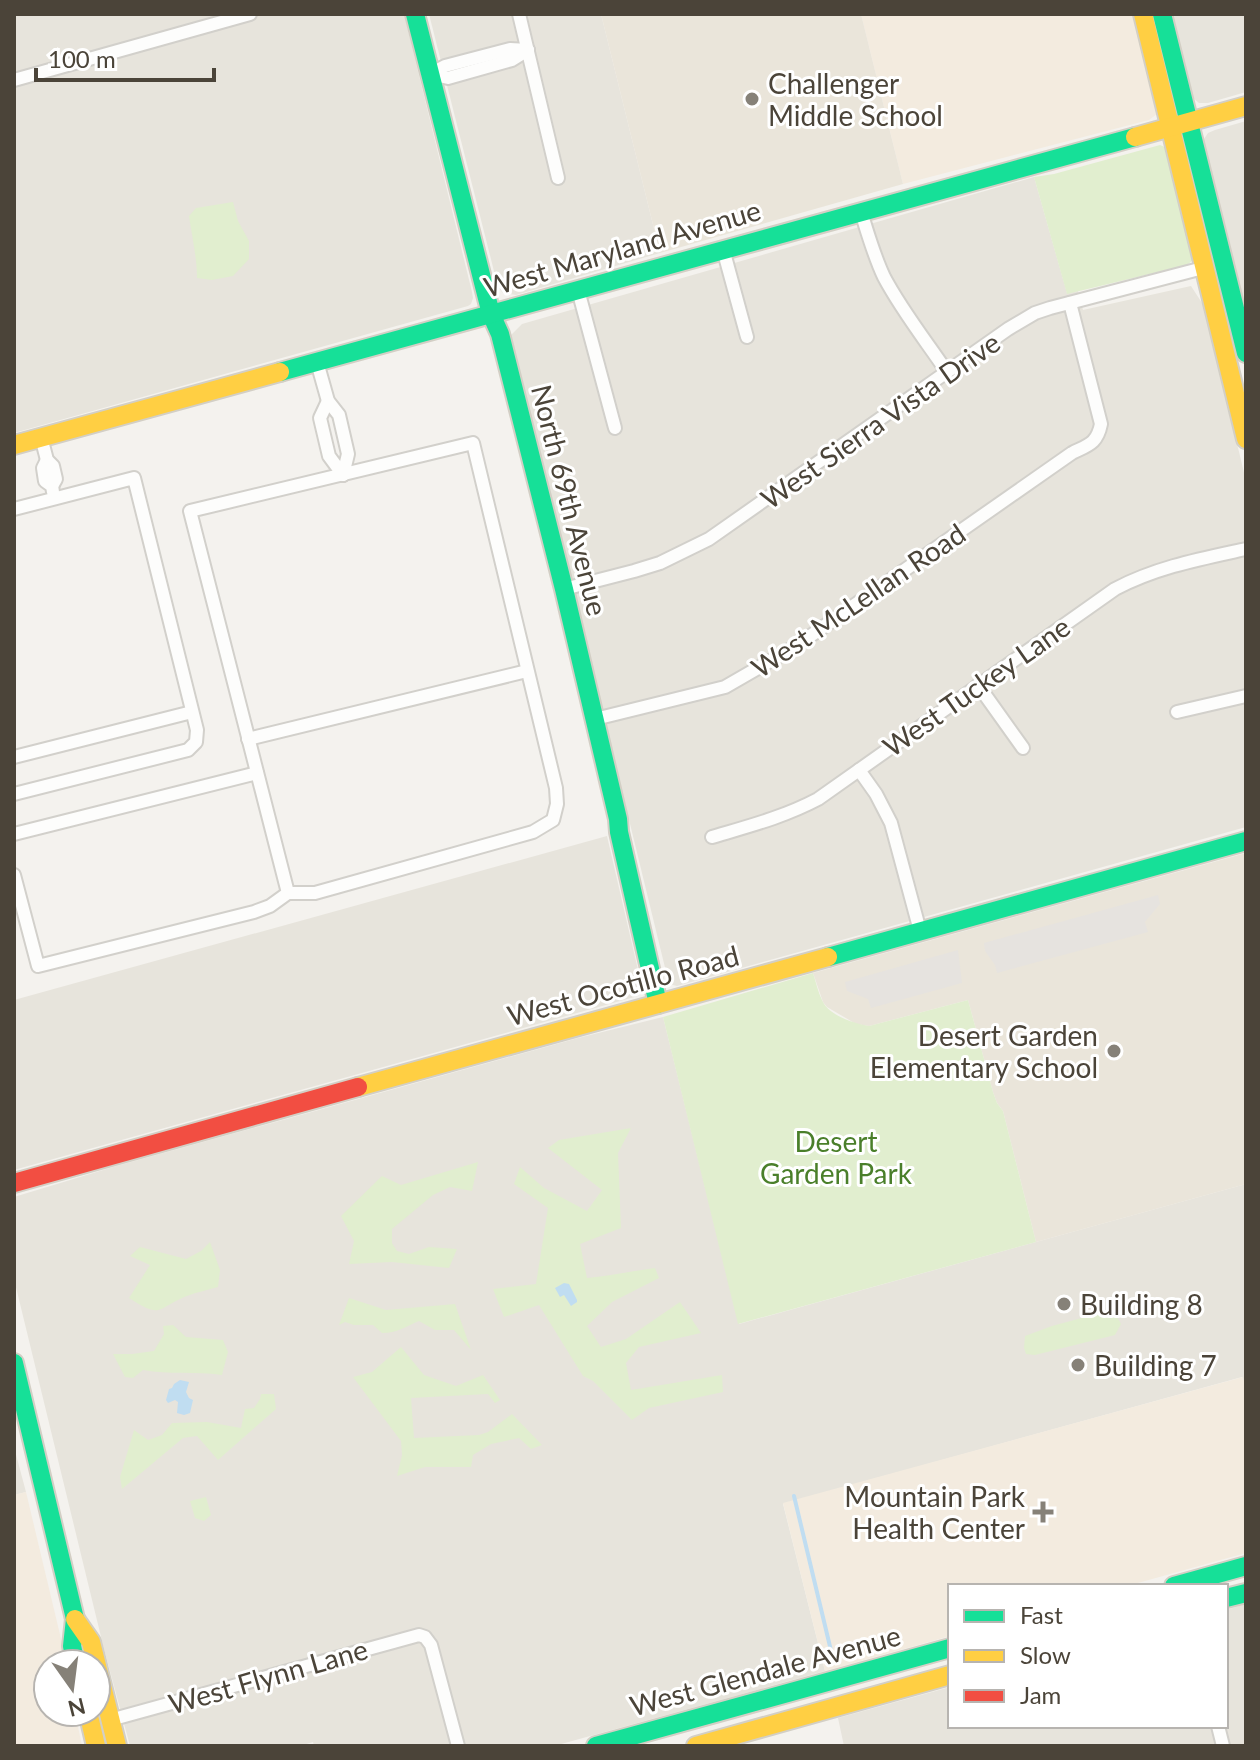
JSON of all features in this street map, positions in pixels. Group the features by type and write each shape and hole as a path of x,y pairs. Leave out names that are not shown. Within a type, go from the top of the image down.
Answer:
{"street":[{"path":"14,80 250,14"},
{"name":"North 69th Avenue","path":"415,14 564,589 658,1004"},
{"path":"519,14 558,178"},
{"path":"1143,14 1246,439"},
{"path":"1162,14 1246,353"},
{"path":"430,74 448,78 512,60 528,50"},
{"name":"West Maryland Avenue","path":"14,445 1246,106"},
{"path":"861,212 884,277 947,372"},
{"path":"723,249 747,337"},
{"name":"West Sierra Vista Drive","path":"564,589 660,563 709,539 1019,321 1035,313 1203,268"},
{"path":"578,290 615,428"},
{"name":"West McLellan Road","path":"595,719 725,687 796,646 1062,460 1094,442 1101,424 1070,303"},
{"path":"317,362 328,401 339,415 348,454 343,475"},
{"path":"328,401 320,418 329,456 343,475"},
{"path":"41,437 47,460 43,468 45,481 54,492"},
{"path":"14,875 38,966 254,912 270,906 288,893 315,893 490,845 533,832 553,820 557,804 556,788 473,443 190,511 288,893"},
{"path":"14,509 54,492 134,478 197,730 196,742 188,750 14,794"},
{"name":"West Tuckey Lane","path":"712,837 772,820 818,799 1115,589 1141,575 1170,566 1246,549"},
{"path":"248,739 527,671"},
{"path":"978,685 1023,748"},
{"path":"1177,712 1246,696"},
{"path":"14,757 192,712"},
{"path":"859,770 891,823 920,931"},
{"path":"14,834 257,773"},
{"name":"West Ocotillo Road","path":"14,1183 1246,841"},
{"path":"14,1363 75,1619 72,1648"},
{"path":"1181,1584 1246,1566"},
{"path":"75,1619 92,1648"},
{"name":"West Flynn Lane","path":"112,1719 411,1636 425,1637 435,1658 458,1746"},
{"name":"West Glendale Avenue","path":"596,1746 948,1649"},
{"name":"West Glendale Avenue","path":"696,1746 948,1676"}],"shaded area":[{"path":"14,14 404,14 472,292 471,304 14,433"},
{"path":"429,14 601,14 660,253 516,295 503,293 498,287"},
{"name":"Challenger Middle School","path":"601,14 861,14 903,184 660,253"},
{"path":"861,14 1135,14 1157,114 1149,120 903,184"},
{"path":"1171,14 1246,14 1246,92 1208,103 1199,103 1191,96"},
{"path":"1246,121 1246,324 1202,142 1208,133"},
{"path":"1034,177 1067,293 1078,291 1083,310 1191,286 1204,306 1246,481 1246,827 677,986 669,984 511,335 522,324"},
{"path":"607,836 642,987 638,996 14,1170 14,1000"},
{"name":"Desert Garden Elementary School","path":"1246,853 1246,1184 1036,1242 1003,1111 993,1092 968,1000 869,1026 856,1024 827,1007 813,973"},
{"path":"1158,895 1160,904 1145,922 1148,932 997,973 985,951 984,943"},
{"path":"958,950 962,983 871,1008 868,999 847,991 845,982"},
{"path":"663,1017 739,1324 1246,1184 1246,1389 1242,1377 783,1504 825,1671 554,1746 314,1746 313,1742 300,1746 130,1746 112,1679 112,1648 104,1648 103,1645 14,1279 14,1197 578,1038"},
{"path":"1243,1377 1246,1389 1246,1553 1134,1584 948,1584 948,1637 825,1671 783,1503"},
{"path":"14,1447 26,1492 14,1495"},
{"path":"26,1492 63,1648 32,1648 32,1728 78,1728 82,1746 14,1746 14,1495"},
{"path":"1246,1604 1246,1746 844,1746 838,1718 948,1688 948,1728 1228,1728 1228,1609"}],"green space":[{"path":"1160,145 1167,148 1193,260 1187,265 1067,294 1034,177"},
{"path":"233,202 238,221 249,241 249,259 233,276 212,280 197,278 189,216 196,208"},
{"name":"Desert Garden Park","path":"813,973 825,1006 849,1021 869,1026 968,1000 993,1092 1003,1111 1036,1242 738,1324 663,1017"},
{"path":"631,1128 618,1153 621,1228 580,1244 587,1278 655,1268 659,1278 612,1302 587,1326 601,1347 626,1339 680,1302 701,1333 639,1347 626,1363 631,1390 722,1375 723,1392 649,1408 632,1420 593,1381 583,1376 539,1305 504,1317 493,1289 536,1284 548,1208 514,1184 520,1167 544,1188 587,1211 602,1190 548,1148 559,1140"},
{"path":"478,1162 472,1191 450,1187 433,1195 392,1229 392,1243 397,1251 409,1254 429,1247 457,1249 449,1268 392,1262 349,1264 354,1241 341,1216 382,1176 401,1185"},
{"path":"210,1242 220,1270 218,1287 187,1296 159,1310 148,1309 129,1298 150,1265 130,1256 140,1247 186,1259"},
{"path":"349,1298 386,1310 455,1304 471,1350 454,1330 435,1330 419,1321 388,1333 382,1333 373,1325 345,1322 339,1325"},
{"path":"1100,1313 1115,1313 1121,1324 1115,1335 1035,1355 1026,1354 1025,1336"},
{"path":"173,1325 186,1337 223,1340 228,1352 222,1375 143,1370 133,1378 125,1377 113,1354 154,1351 164,1334 163,1326"},
{"path":"401,1347 424,1375 456,1386 483,1375 500,1400 495,1403 488,1394 411,1398 414,1438 479,1435 512,1414 542,1445 531,1449 519,1438 491,1444 473,1455 471,1467 425,1467 397,1476 402,1455 401,1441 353,1377 372,1372"},
{"path":"261,1394 274,1394 276,1409 218,1460 197,1436 183,1438 122,1489 120,1477 134,1430 148,1440 162,1435 172,1423 207,1422 241,1428 245,1409 254,1408"},
{"path":"206,1497 211,1515 204,1521 195,1518 190,1501"}],"water":[{"path":"569,1284 577,1300 571,1306 555,1288"},
{"path":"180,1380 189,1382 186,1392 193,1400 190,1413 184,1415 177,1413 178,1402 168,1403 166,1400 169,1389"}],"waterway":[{"path":"794,1496 833,1659"}],"traffic: fast":[{"path":"415,14 564,589 658,1004"},
{"path":"1162,14 1246,353"},
{"path":"280,372 1135,137"},
{"path":"828,957 1246,841"},
{"path":"14,1363 75,1619 72,1648"},
{"path":"1181,1584 1246,1566"},
{"path":"1228,1598 1246,1593"},
{"path":"596,1746 948,1649"}],"traffic: slow":[{"path":"1143,14 1246,439"},
{"path":"1135,137 1246,106"},
{"path":"14,445 280,372"},
{"path":"358,1087 828,957"},
{"path":"75,1619 91,1642 117,1746"},
{"path":"696,1746 948,1676"},
{"path":"92,1728 96,1746"}],"traffic: jam":[{"path":"14,1183 358,1087"}],"place":[{"name":"Challenger Middle School","path":"752,99"},
{"name":"Desert Garden Elementary School","path":"1114,1051"},
{"name":"Building 8","path":"1064,1304"},
{"name":"Building 7","path":"1078,1365"},
{"name":"Mountain Park Health Center","path":"1043,1512"}]}
